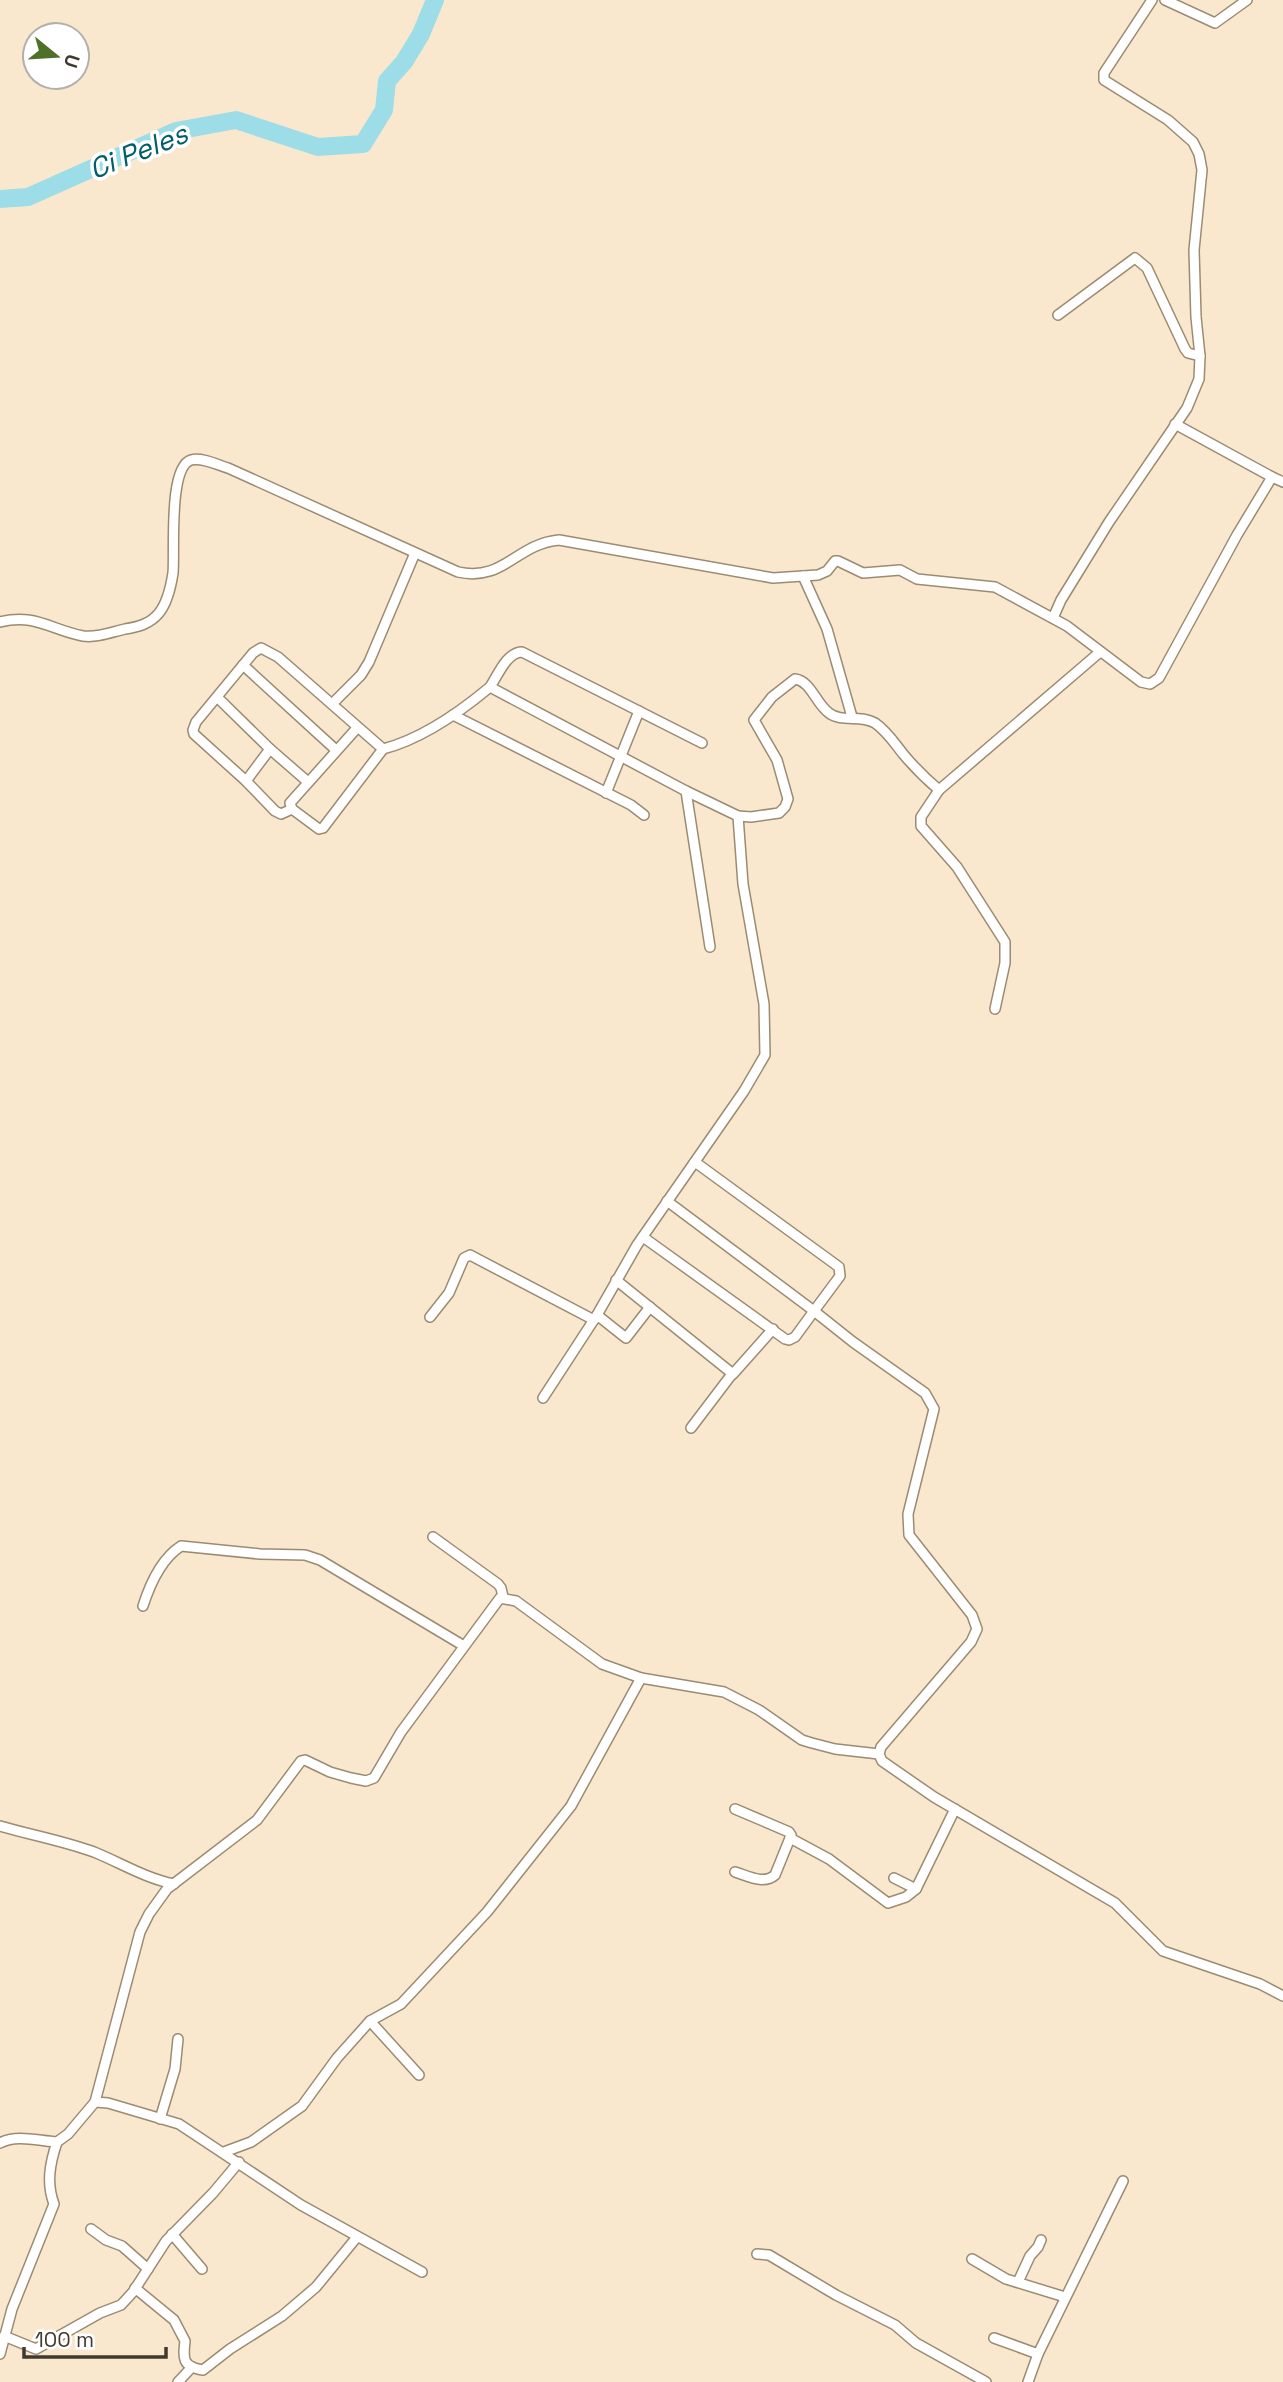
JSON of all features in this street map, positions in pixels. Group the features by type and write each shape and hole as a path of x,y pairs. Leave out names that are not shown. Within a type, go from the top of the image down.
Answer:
{"street":[{"path":"1053,618 1061,600 1109,522 1187,408 1196,390 1200,356 1194,260 1202,170 1199,154 1193,142 1168,120 1104,80 1104,73 1152,0"},
{"path":"1165,0 1215,23 1247,0"},
{"path":"1058,315 1135,258 1146,268 1185,349 1188,353 1200,356"},
{"path":"1175,424 1283,482"},
{"path":"0,622 21,618 83,636 96,636 139,626 154,618 169,592 174,562 174,504 181,471 191,460 228,468 458,572 472,575 495,571 522,552 546,541 559,540 773,578 827,571 835,561 863,573 900,570 914,579 995,587 1053,618 1141,682 1150,684 1155,683 1272,477"},
{"path":"332,704 361,675 369,663 415,553"},
{"path":"803,576 827,629 852,717"},
{"path":"292,809 281,814 275,811 194,734 193,730 196,722 257,650 269,650 383,749"},
{"path":"357,728 290,803 292,809 319,829 323,828 383,749 394,747 467,706 490,687 511,654 517,651 702,743"},
{"path":"995,1009 1005,963 1005,942 957,867 920,826 920,817 939,790 989,744 1100,652"},
{"path":"243,665 336,750"},
{"path":"490,687 686,791 738,816 751,817 779,813 788,799 777,760 754,720 772,697 795,679 801,680 829,713 837,718 852,717 873,721 939,790"},
{"path":"218,698 308,782"},
{"path":"606,793 639,711"},
{"path":"453,715 631,805 644,815"},
{"path":"246,781 270,749"},
{"path":"686,791 710,947"},
{"path":"543,1398 643,1237 750,1083 765,1055 764,1004 743,884 738,816"},
{"path":"643,1237 789,1340 795,1337 840,1276 839,1267 695,1162"},
{"path":"667,1201 925,1393 931,1401 934,1409 908,1514 909,1535 972,1615 976,1623 976,1634 881,1747 879,1754 884,1764 1115,1903 1163,1951 1260,1984 1283,1996"},
{"path":"430,1317 449,1293 464,1258 470,1255 595,1318 626,1338 650,1307"},
{"path":"617,1280 732,1374"},
{"path":"691,1428 732,1374 736,1373 773,1329"},
{"path":"433,1537 498,1584 503,1597"},
{"path":"143,1606 150,1583 181,1546 260,1554 305,1555 330,1565 464,1646"},
{"path":"0,2354 29,2263 54,2204 49,2190 50,2163 57,2142 68,2134 95,2102 141,1932 162,1895 257,1820 301,1761 305,1760 351,1778 366,1781 374,1778 401,1732 498,1600 503,1597 516,1601 597,1661 641,1678 724,1692 776,1720 802,1740 835,1749 879,1754"},
{"path":"224,2152 251,2142 302,2106 337,2058 370,2021 401,2004 487,1912 571,1806 641,1678"},
{"path":"735,1809 791,1835 771,1879 762,1880 735,1872"},
{"path":"790,1838 830,1859 888,1903 906,1897 916,1889 956,1809"},
{"path":"0,1826 91,1851 144,1876 174,1884"},
{"path":"894,1878 916,1889"},
{"path":"370,2021 419,2075"},
{"path":"160,2119 175,2069 178,2039"},
{"path":"95,2102 108,2103 179,2124 302,2205 422,2272"},
{"path":"0,2143 8,2139 22,2138 57,2142"},
{"path":"4,2336 36,2348 100,2313 121,2305 172,2234 239,2162"},
{"path":"1028,2382 1038,2354 1123,2181"},
{"path":"90,2230 121,2246 148,2269"},
{"path":"172,2234 202,2269"},
{"path":"135,2288 162,2309 180,2328 186,2341 182,2355 184,2360 200,2370 282,2316 316,2287 357,2237"},
{"path":"1018,2281 1041,2240"},
{"path":"757,2254 769,2256 895,2325 916,2343 986,2382"},
{"path":"972,2259 998,2276 1065,2297"},
{"path":"994,2338 1038,2354"},
{"path":"178,2382 192,2367"}],"waterway":[{"name":"Ci Peles","path":"0,199 28,197 176,131 236,120 318,147 363,144 384,110 387,81 404,62 421,34 435,0"}]}
